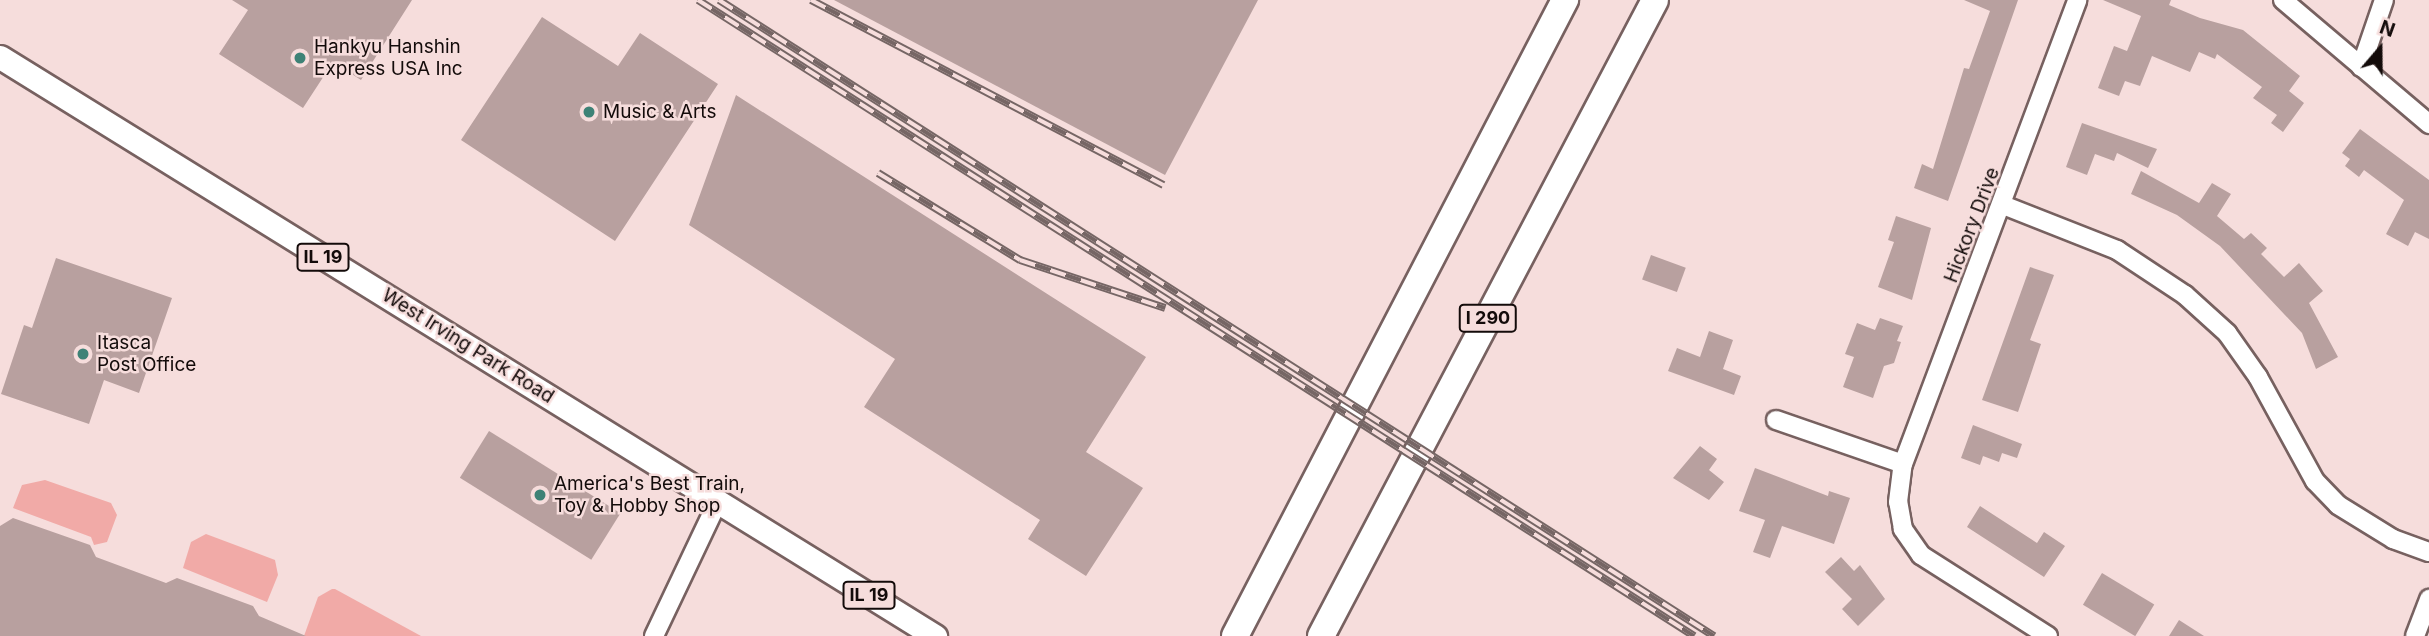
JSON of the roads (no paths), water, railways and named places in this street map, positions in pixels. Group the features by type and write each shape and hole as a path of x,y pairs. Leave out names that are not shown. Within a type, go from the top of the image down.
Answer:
{"highway":[{"path":"1235,636 1565,0"},
{"name":"I 290","path":"1321,636 1655,0"}],"main road":[{"name":"West Irving Park Road","path":"0,57 935,636"}],"street":[{"name":"Hickory Drive","path":"2048,636 1928,559 1910,541 1898,502 1903,464 2003,205 2077,0"},
{"path":"2283,0 2429,124"},
{"path":"2361,67 2384,0"},
{"path":"2003,205 2117,250 2185,295 2227,333 2258,377 2315,481 2338,505 2393,539 2429,552"},
{"path":"1776,420 1903,464"},
{"path":"654,636 718,501"},
{"path":"2415,636 2429,599"}],"railway":[{"path":"698,0 1694,636"},
{"path":"719,0 1714,636"},
{"path":"811,0 1163,185"},
{"path":"878,173 1020,260 1165,308"}],"place":[{"name":"Hankyu Hanshin Express USA Inc","path":"300,58"},
{"name":"Music & Arts","path":"589,112"},
{"name":"Itasca Post Office","path":"83,354"},
{"name":"America's Best Train, Toy & Hobby Shop","path":"540,495"}]}
